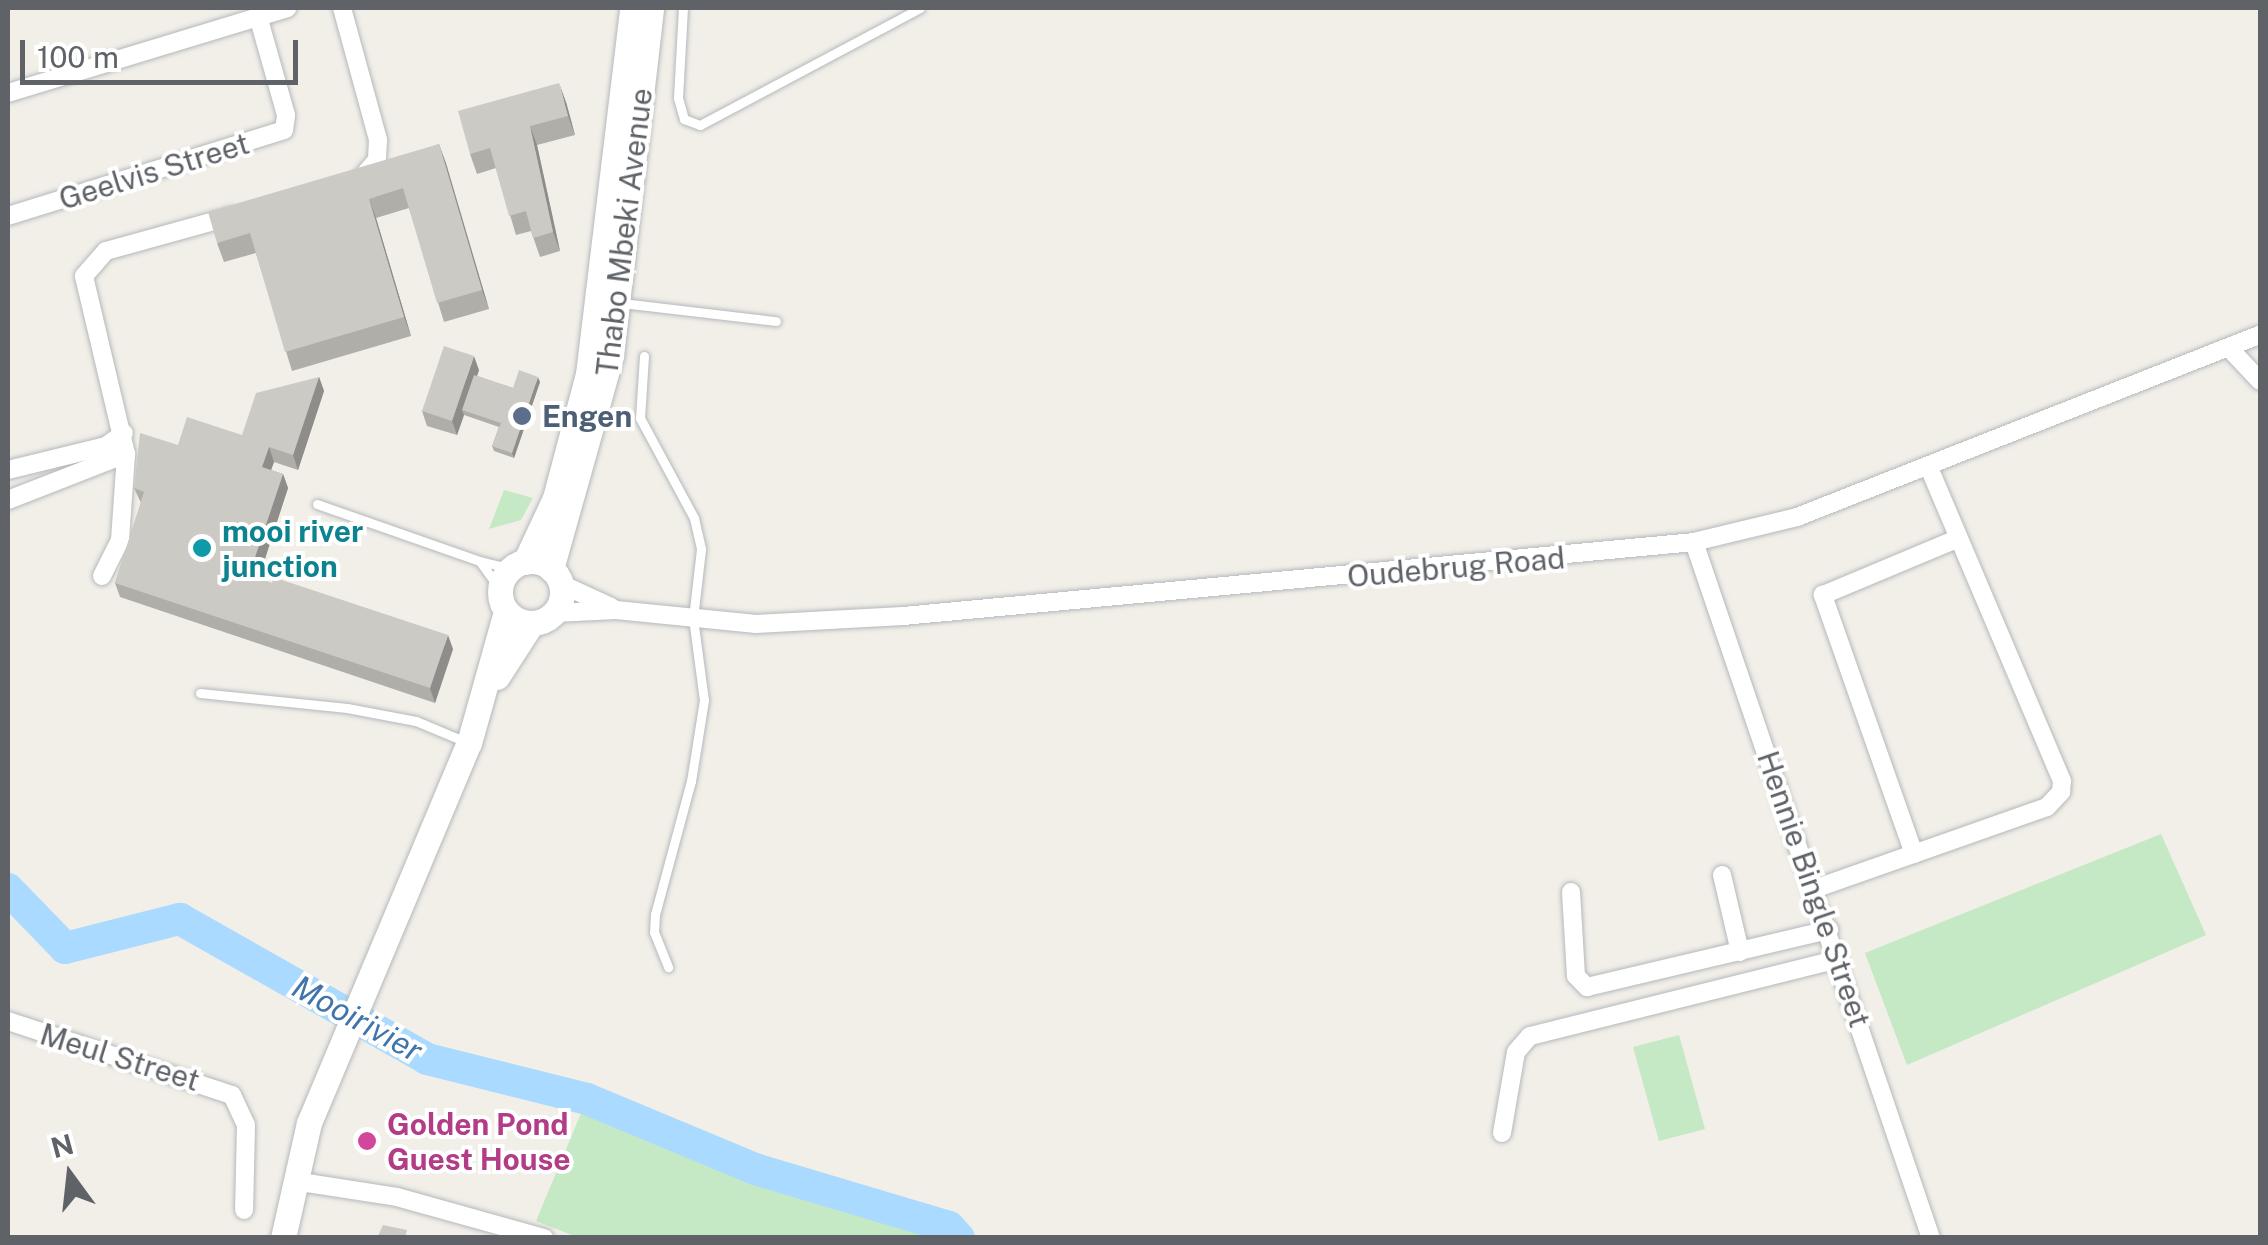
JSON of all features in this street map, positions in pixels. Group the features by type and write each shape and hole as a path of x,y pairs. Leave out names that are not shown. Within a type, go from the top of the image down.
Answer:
{"main road":[{"name":"Thabo Mbeki Avenue","path":"284,1238 294,1181 333,1064 468,743 486,694 510,583 555,498 588,374 632,8"},
{"name":"Thabo Mbeki Avenue","path":"486,694 543,618 596,425 619,303 651,8"},
{"path":"510,583 556,577"},
{"path":"510,583 543,618"}],"street":[{"path":"8,93 288,8"},
{"path":"338,186 367,175 378,140 342,8"},
{"name":"Geelvis Street","path":"8,216 284,130 286,115 258,16"},
{"path":"102,576 120,540 126,454 124,434 85,296 89,265 106,251 249,211"},
{"name":"Oudebrug Road","path":"543,618 616,610 756,624 903,616 1694,542 1797,517 2260,335"},
{"path":"2228,348 2260,381"},
{"path":"8,470 106,446 124,434"},
{"path":"8,500 126,454"},
{"path":"1814,889 2047,808 2061,792 2062,782 1929,467"},
{"path":"1914,854 1823,595 1959,538"},
{"name":"Hennie Bingle Street","path":"1694,542 1839,959 1930,1238"},
{"name":"Oudebrug Road","path":"556,577 616,610"},
{"path":"1722,876 1740,952"},
{"path":"1571,892 1576,976 1587,987 1829,930"},
{"path":"1502,1133 1516,1052 1530,1036 1839,959"},
{"name":"Meul Street","path":"8,1021 232,1095 246,1125 244,1210"},
{"path":"294,1181 396,1197 544,1238"}],"lane":[{"path":"683,8 678,98 684,119 700,126 920,8"},
{"path":"619,303 776,321"},
{"path":"644,356 640,418 698,530 694,618 704,700 692,780 655,914 654,932 668,966"},
{"path":"317,504 480,561 510,583"},
{"path":"480,561 510,583"},
{"path":"200,693 348,708 416,721 468,743"}],"green space":[{"path":"504,490 533,498 521,520 489,529"},
{"path":"2161,834 2206,935 1907,1065 1865,953"},
{"path":"1679,1035 1705,1129 1659,1141 1633,1047"},
{"path":"587,1099 755,1169 949,1227 959,1237 577,1237 536,1221"}],"building":[{"path":"559,83 568,116 530,126 553,232 533,238 526,211 509,216 490,148 470,154 458,111"},
{"path":"439,144 482,290 437,303 403,188 369,199 404,317 285,352 250,233 217,243 208,212"},
{"path":"444,346 474,356 452,421 422,411"},
{"path":"519,370 538,377 512,453 492,446 501,423 462,410 474,375 513,388"},
{"name":"mooi river junction","path":"319,377 293,455 269,447 262,467 283,474 249,575 272,583 273,577 448,635 430,688 115,583 144,492 134,488 140,433 178,445 187,417 242,435 256,393"},
{"path":"383,1225 407,1230 405,1238 377,1238"}],"waterway":[{"name":"Mooirivier","path":"8,889 65,948 180,919 427,1059 587,1099 755,1169 949,1227 959,1238"}],"place":[{"name":"Engen","path":"522,416"},
{"name":"mooi river junction","path":"202,548"},
{"name":"Golden Pond Guest House","path":"367,1141"}]}
